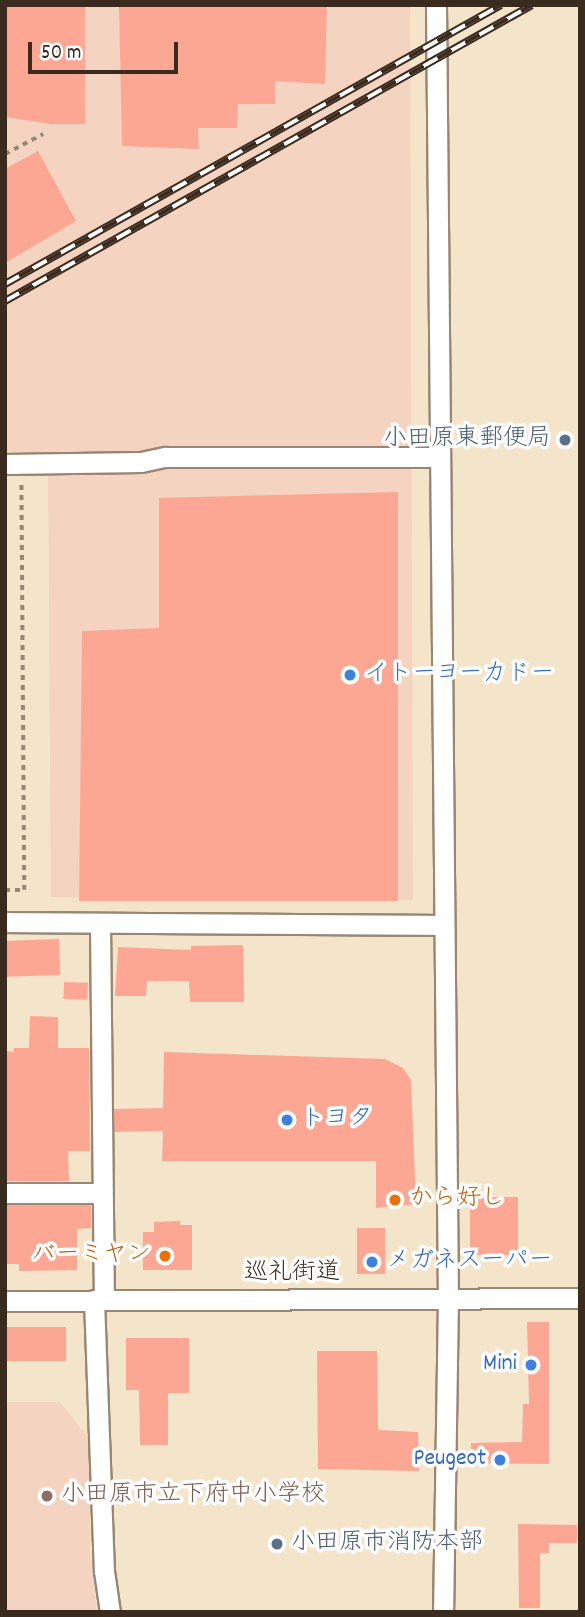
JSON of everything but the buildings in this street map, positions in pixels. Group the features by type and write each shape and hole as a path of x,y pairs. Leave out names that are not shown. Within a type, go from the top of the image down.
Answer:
{"street":[{"path":"436,5 442,925 448,1298 443,1612"},
{"path":"13,470 141,462 165,457 440,457"},
{"path":"5,922 442,925"},
{"path":"100,923 99,1300 104,1570 110,1612"},
{"path":"5,1192 101,1193"},
{"name":"巡礼街道","path":"5,1301 580,1298"}],"path":[{"path":"5,154 43,134"},
{"path":"5,890 24,890 13,470"}],"shaded area":[{"path":"5,5 410,5 413,900 51,897 48,475 5,475"},
{"name":"小田原市立下府中小学校","path":"5,1402 60,1402 89,1439 90,1552 97,1612 5,1612"}],"railway":[{"path":"5,284 501,5"},
{"path":"5,301 532,5"}],"place":[{"name":"小田原東郵便局","path":"565,440"},
{"name":"イトーヨーカドー","path":"350,675"},
{"name":"トヨタ","path":"287,1120"},
{"name":"から好し","path":"395,1200"},
{"name":"バーミヤン","path":"165,1256"},
{"name":"メガネスーパー","path":"372,1262"},
{"name":"Mini","path":"531,1365"},
{"name":"Peugeot","path":"500,1460"},
{"name":"小田原市立下府中小学校","path":"47,1496"},
{"name":"小田原市消防本部","path":"277,1544"}]}
